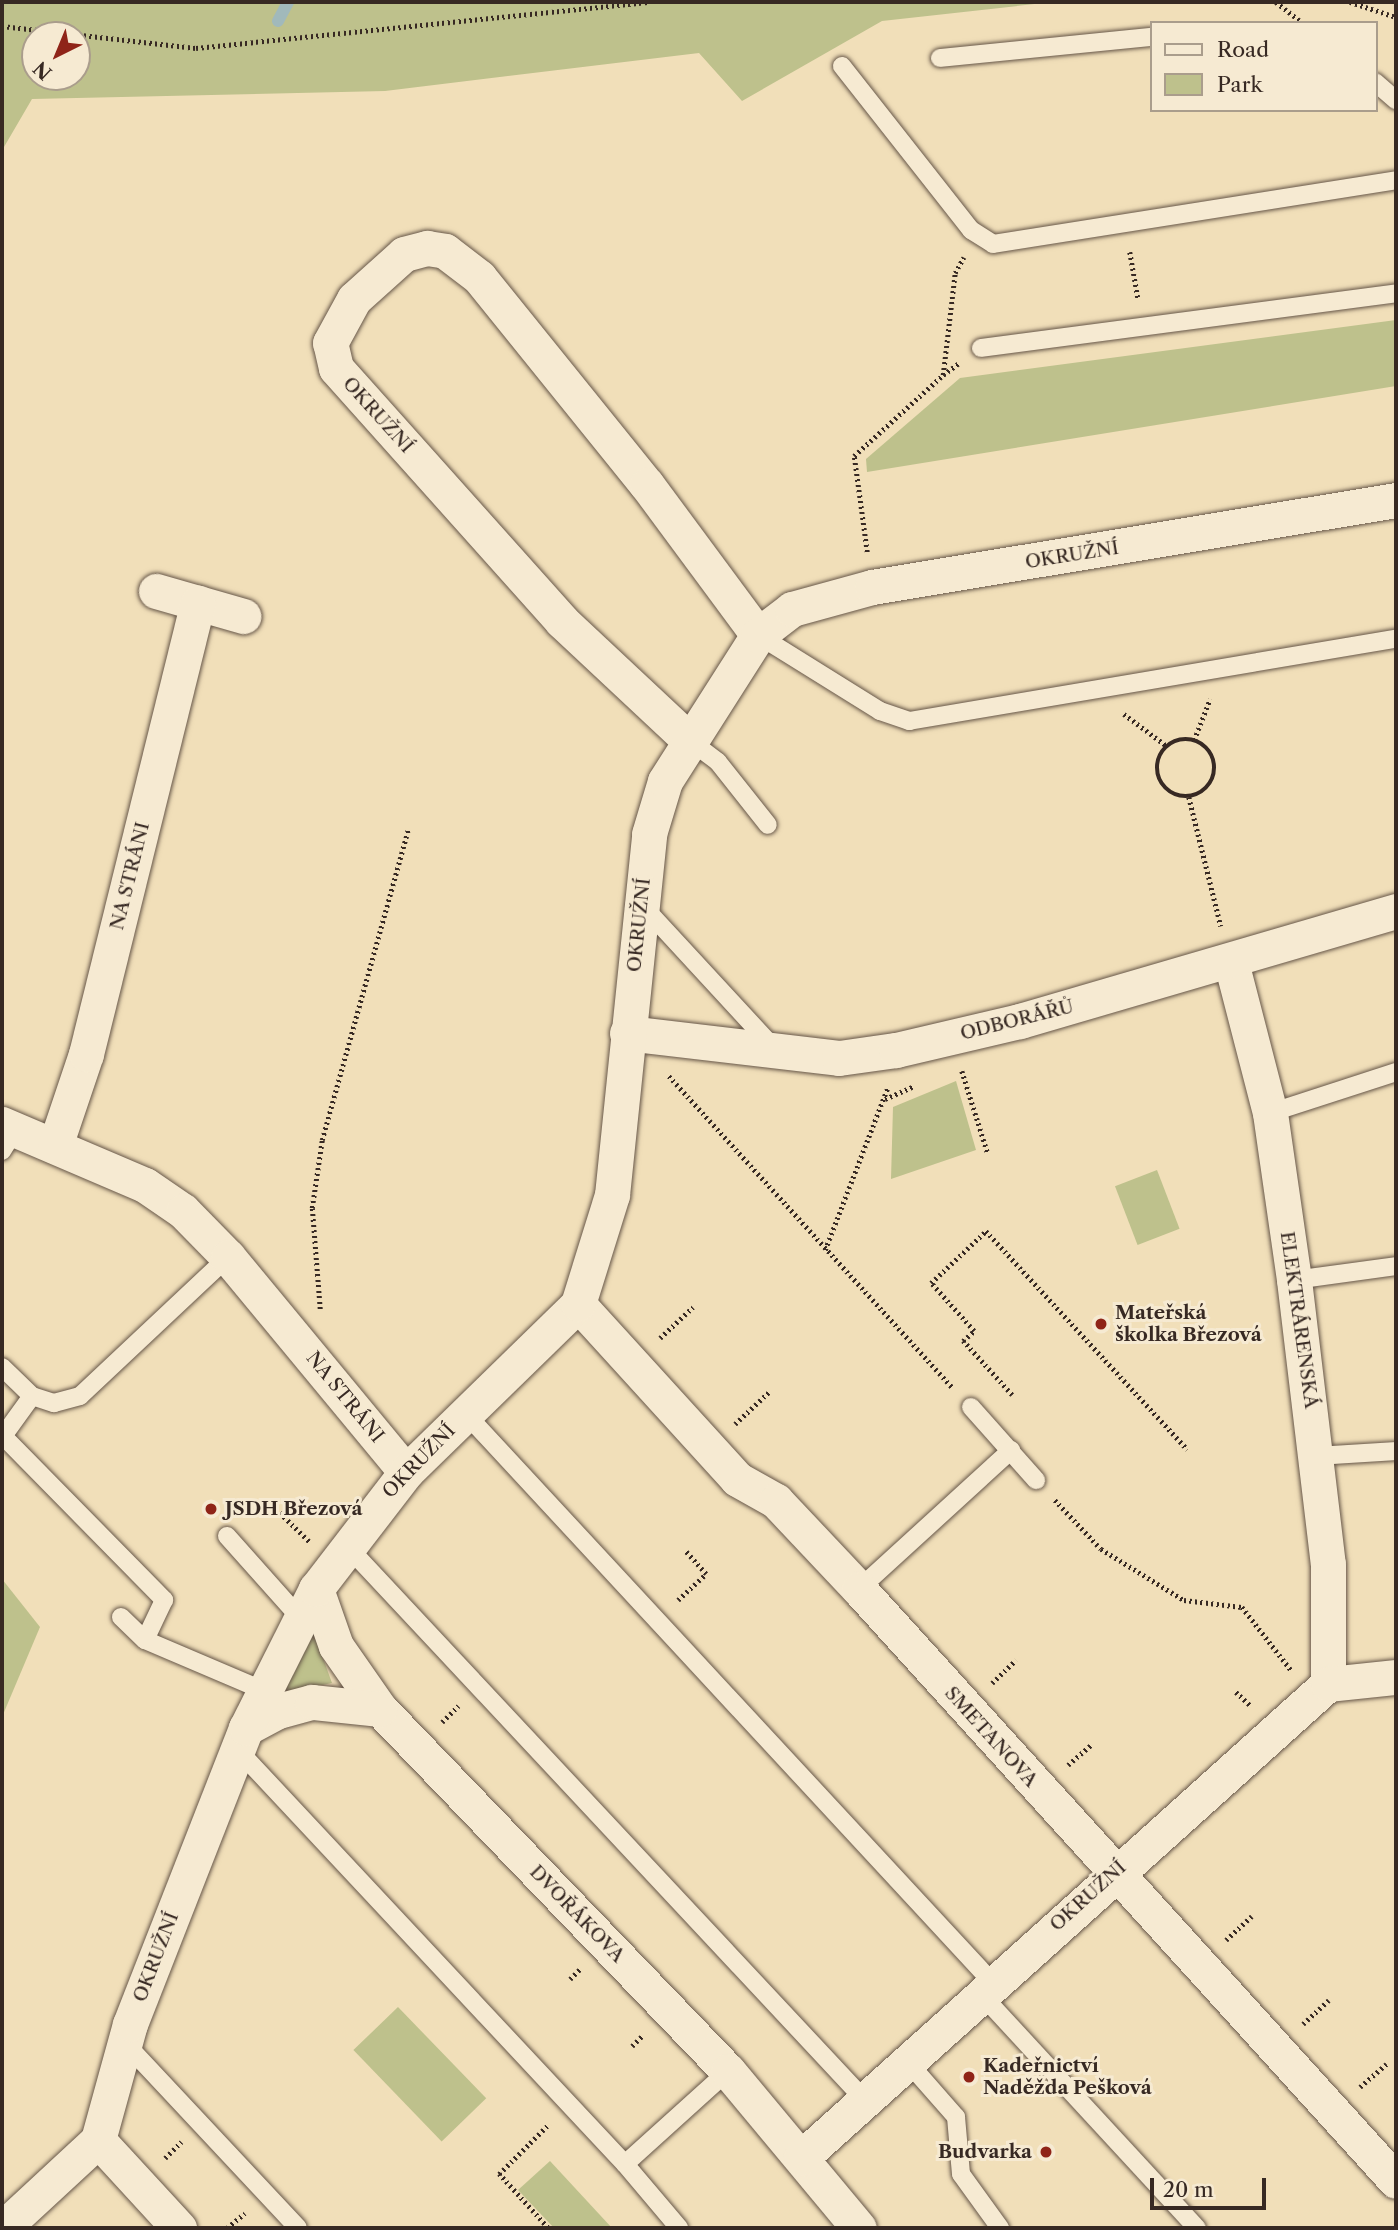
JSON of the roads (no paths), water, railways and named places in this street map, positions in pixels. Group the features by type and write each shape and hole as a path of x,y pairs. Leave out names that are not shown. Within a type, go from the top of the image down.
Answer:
{"street":[{"name":"OKRUŽNÍ","path":"689,740 562,621 336,368 330,343 354,299 404,254 427,248 444,251 480,277 647,485 758,635"},
{"name":"OKRUŽNÍ","path":"97,2140 125,2043 241,1739 262,1690 308,1604 347,1546 406,1472 578,1304 612,1195 649,834 664,781 758,635 792,609 872,587 1396,500"},
{"path":"156,591 243,617"},
{"name":"NA STRÁNI","path":"55,1146 86,1054 198,603"},
{"name":"ODBORÁŘŮ","path":"627,1033 780,1054 839,1058 896,1050 1231,961 1396,911"},
{"name":"ELEKTRÁRENSKÁ","path":"1231,961 1270,1113 1317,1456 1328,1564 1314,1683"},
{"name":"NA STRÁNI","path":"6,1135 55,1146 145,1185 183,1211 228,1257 406,1472"},
{"name":"SMETANOVA","path":"578,1304 737,1479 776,1501 859,1589 1396,2181"},
{"name":"DVOŘÁKOVA","path":"308,1604 380,1709 729,2071 859,2228"},
{"path":"1314,1683 1396,1677"},
{"name":"OKRUŽNÍ","path":"801,2158 863,2098 1114,1873 1314,1683"},
{"path":"241,1739 278,1711 312,1702 380,1709"},
{"path":"2,2228 97,2140 179,2228"}],"lane":[{"path":"940,58 1150,37"},
{"path":"842,66 977,234 993,244 1396,180"},
{"path":"1377,84 1396,100"},
{"path":"981,348 1396,293"},
{"path":"758,635 880,711 909,721 1396,639"},
{"path":"689,740 718,762 768,825"},
{"path":"642,905 780,1054"},
{"path":"1270,1113 1396,1072"},
{"path":"2,1367 32,1396 54,1403 80,1396 228,1257"},
{"path":"1294,1280 1396,1266"},
{"path":"32,1396 3,1436 164,1600 145,1640"},
{"path":"971,1407 1036,1480"},
{"path":"465,1413 656,1620 1197,2228"},
{"path":"859,1589 1012,1450"},
{"path":"1317,1456 1396,1451"},
{"path":"227,1536 308,1604"},
{"path":"347,1546 863,2098"},
{"path":"121,1617 145,1640 262,1690"},
{"path":"241,1739 568,2105 625,2164 679,2228"},
{"path":"125,2043 298,2228"},
{"path":"906,2060 956,2117 961,2174 1000,2228"},
{"path":"625,2164 729,2071"}],"waterway":[{"path":"278,21 288,2"}],"place":[{"name":"Mateřská školka Březová","path":"1101,1324"},
{"name":"JSDH Březová","path":"211,1509"},
{"name":"Kadeřnictví Naděžda Pešková","path":"969,2077"},
{"name":"Budvarka","path":"1046,2152"}]}
